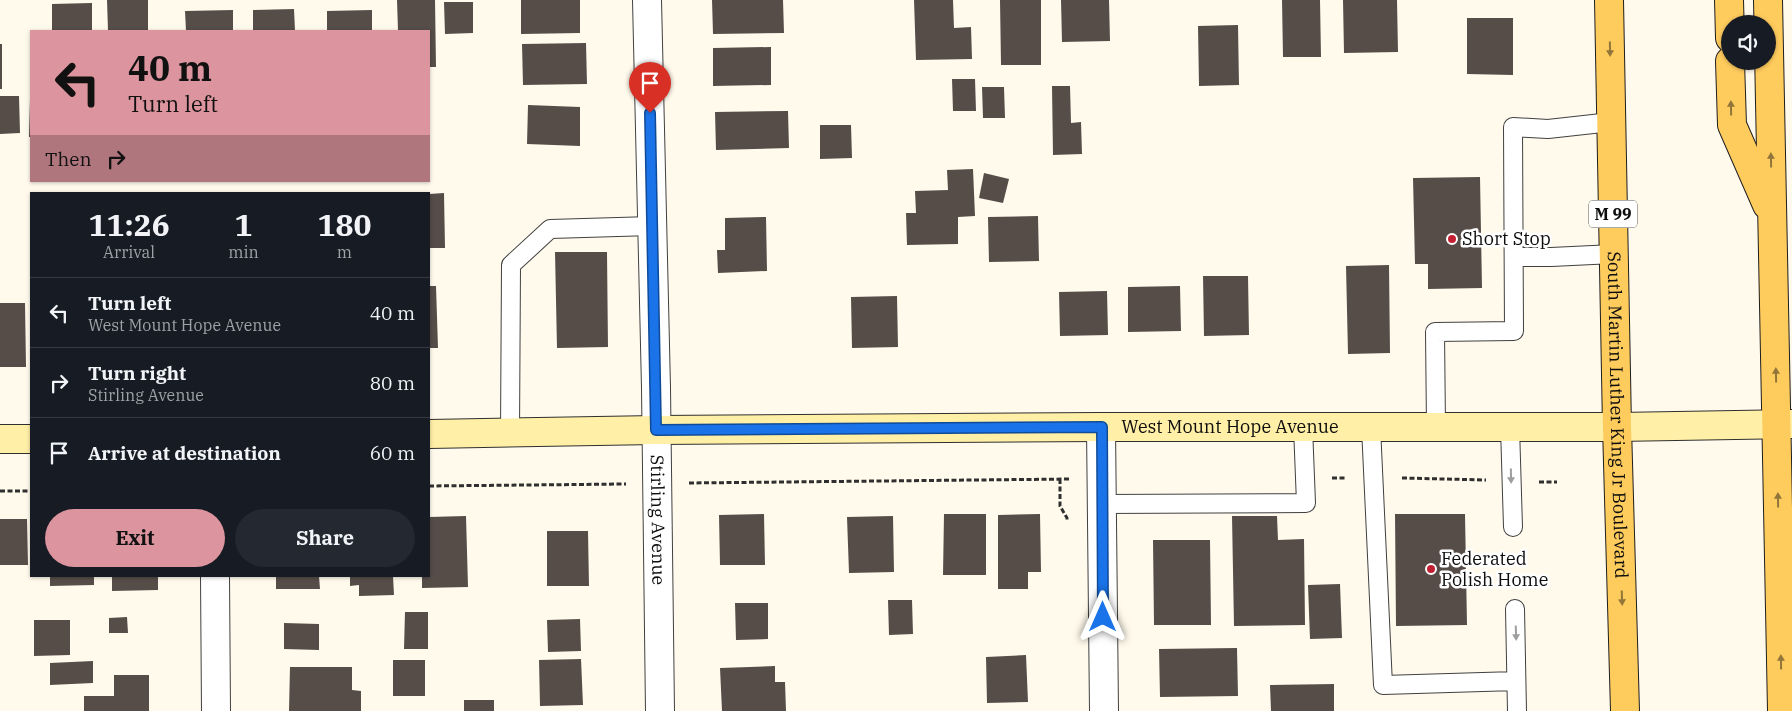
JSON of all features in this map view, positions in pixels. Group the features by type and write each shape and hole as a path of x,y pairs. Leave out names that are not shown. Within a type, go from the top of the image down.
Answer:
{"main road":[{"name":"South Martin Luther King Jr Boulevard","path":"1609,0 1617,427 1627,704"},
{"path":"1729,0 1729,15"},
{"path":"1768,0 1772,218 1784,424 1782,711"},
{"path":"1730,70 1732,125 1772,218"}],"street":[{"name":"Stirling Avenue","path":"647,0 660,711"},
{"name":"West Mount Hope Avenue","path":"430,434 656,430 1102,427 1617,427 1784,424"},
{"path":"1102,427 1104,711"},
{"path":"0,439 30,439"},
{"path":"214,577 216,711"}],"lane":[{"path":"1436,427 1435,332 1514,331 1513,128 1548,129 1611,122"},
{"path":"510,433 511,265 550,229 652,226"},
{"path":"1514,257 1614,254"},
{"path":"1102,492 1306,503 1303,427"},
{"path":"1371,427 1382,686 1516,681"},
{"path":"1510,427 1513,527"},
{"path":"1515,609 1516,711"}],"path":[{"path":"1305,478 1557,482"},
{"path":"1060,479 1060,506 1067,518 1067,528"},
{"path":"430,486 1060,479 1102,492"},
{"path":"0,491 30,490"}],"building":[{"path":"107,0 148,0 148,30 108,30"},
{"path":"397,0 435,0 436,67 430,67 430,30 398,30"},
{"path":"521,0 580,0 580,33 521,34"},
{"path":"712,0 783,0 784,33 713,34"},
{"path":"914,0 953,0 954,28 971,27 972,59 916,60"},
{"path":"1000,0 1041,0 1041,65 1001,65"},
{"path":"1061,0 1109,0 1110,41 1062,42"},
{"path":"1282,0 1320,0 1321,57 1283,57"},
{"path":"1343,0 1397,0 1398,52 1344,53"},
{"path":"444,2 473,2 473,33 445,34"},
{"path":"92,3 92,30 52,30 52,4"},
{"path":"294,9 295,30 253,30 253,10"},
{"path":"233,10 233,30 186,30 185,11"},
{"path":"372,10 372,30 327,30 327,11"},
{"path":"1467,18 1513,18 1513,75 1467,74"},
{"path":"1238,25 1239,85 1199,86 1198,26"},
{"path":"586,43 587,84 523,85 522,44"},
{"path":"0,44 2,44 2,89 0,89"},
{"path":"771,47 771,85 713,86 713,48"},
{"path":"952,79 975,79 976,111 953,111"},
{"path":"1052,86 1070,86 1071,123 1081,122 1082,154 1053,155"},
{"path":"982,87 1004,87 1005,118 983,118"},
{"path":"0,96 19,96 20,133 0,134"},
{"path":"30,99 30,137 29,137"},
{"path":"528,105 580,107 580,146 527,144"},
{"path":"788,111 789,148 716,150 715,112"},
{"path":"820,125 851,125 852,158 820,159"},
{"path":"973,169 975,216 958,217 958,244 907,245 906,213 916,213 915,191 948,190 947,170"},
{"path":"984,173 1009,179 1003,203 979,198"},
{"path":"1480,177 1482,288 1428,289 1428,264 1415,264 1413,178"},
{"path":"444,193 445,248 430,248 430,194"},
{"path":"1038,216 1039,261 989,262 988,217"},
{"path":"766,217 767,271 718,273 717,250 725,250 725,218"},
{"path":"555,252 607,252 608,347 557,348"},
{"path":"1389,265 1390,353 1348,354 1346,266"},
{"path":"1203,276 1248,276 1249,335 1204,336"},
{"path":"430,286 436,286 438,348 430,348"},
{"path":"1180,286 1181,331 1128,332 1128,287"},
{"path":"1107,291 1108,335 1060,336 1059,292"},
{"path":"897,296 898,347 852,348 851,297"},
{"path":"0,303 25,303 26,367 0,367"},
{"path":"764,514 765,565 720,565 719,515"},
{"path":"944,514 986,514 986,575 943,575"},
{"path":"1040,514 1041,572 1028,572 1028,589 998,589 998,515"},
{"name":"Federated Polish Home","path":"1395,514 1465,514 1467,625 1396,626"},
{"path":"466,516 468,587 422,588 422,577 430,577 430,517"},
{"path":"893,516 894,572 849,573 847,517"},
{"path":"1232,516 1277,516 1278,540 1304,539 1305,625 1234,626"},
{"path":"0,519 27,519 28,565 0,565"},
{"path":"547,531 588,531 589,586 547,586"},
{"path":"1153,540 1210,540 1211,625 1154,625"},
{"path":"50,577 94,577 94,585 50,586"},
{"path":"112,577 158,577 158,590 112,591"},
{"path":"276,577 319,577 320,589 276,589"},
{"path":"350,577 393,577 394,595 359,596 359,585 350,586"},
{"path":"1340,584 1342,638 1310,639 1308,585"},
{"path":"888,600 912,600 913,634 889,635"},
{"path":"735,603 768,603 768,639 736,640"},
{"path":"405,612 428,612 428,649 404,649"},
{"path":"127,617 128,633 109,633 109,618"},
{"path":"580,619 581,651 548,652 547,620"},
{"path":"34,620 70,620 70,655 34,656"},
{"path":"284,623 319,624 319,650 284,649"},
{"path":"1237,648 1238,696 1160,697 1159,649"},
{"path":"1026,655 1028,702 987,703 986,657"},
{"path":"581,659 583,705 540,706 539,660"},
{"path":"393,660 425,660 425,696 393,696"},
{"path":"93,661 93,683 50,685 50,663"},
{"path":"775,666 775,682 785,682 786,711 722,711 720,668"},
{"path":"290,667 352,667 352,690 361,691 361,711 289,711"},
{"path":"114,675 149,675 149,711 84,711 84,696 114,696"},
{"path":"1334,684 1334,711 1271,711 1270,685"},
{"path":"464,700 494,700 494,711 464,711"}],"place":[{"name":"Short Stop","path":"1452,239"},
{"name":"Federated Polish Home","path":"1431,569"}],"route":[{"path":"650,113 656,430 1102,427 1103,617"}]}
